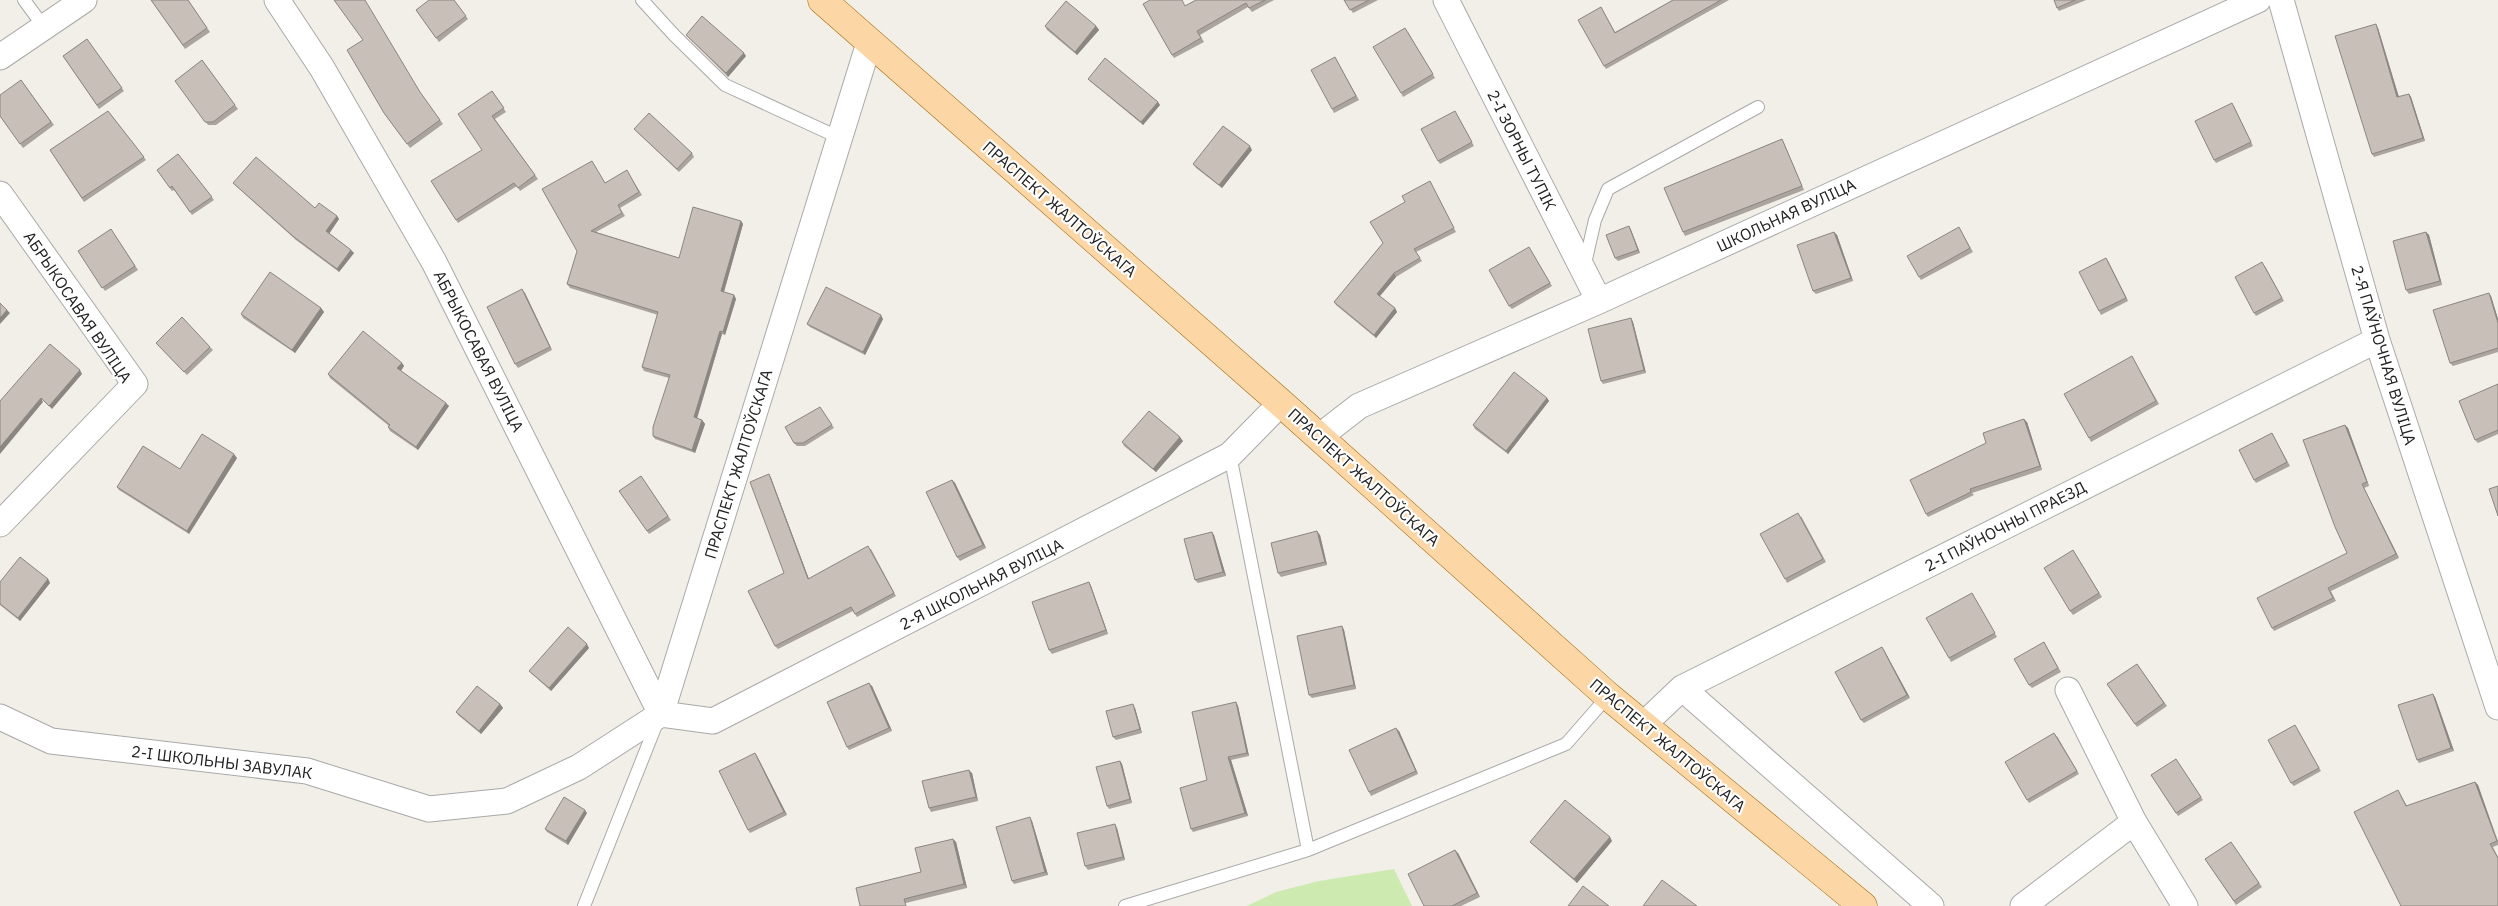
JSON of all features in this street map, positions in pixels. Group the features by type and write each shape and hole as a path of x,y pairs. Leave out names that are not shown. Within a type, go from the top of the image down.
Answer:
{"main road":[{"name":"ПРАСПЕКТ ЖАЛТОЎСКАГА","path":"832,4 869,43 1282,402 1608,696 1863,906"}],"street":[{"path":"0,57 84,0"},
{"name":"АБРЫКОСАВАЯ ВУЛІЦА","path":"277,0 322,68 434,262 661,714"},
{"name":"2-І ЗОРНЫ ТУПІК","path":"1446,0 1599,301"},
{"name":"ШКОЛЬНАЯ ВУЛІЦА","path":"1319,437 1359,406 1599,301 2258,0"},
{"name":"2-Я ПАЎНОЧНАЯ ВУЛІЦА","path":"2281,0 2377,340 2498,707"},
{"name":"ПРАСПЕКТ ЖАЛТОЎСКАГА","path":"661,714 869,43"},
{"name":"АБРЫКОСАВАЯ ВУЛІЦА","path":"0,194 135,384 0,524"},
{"name":"2-І ПАЎНОЧНЫ ПРАЕЗД","path":"1643,725 1682,688 2377,340"},
{"name":"2-Я ШКОЛЬНАЯ ВУЛІЦА","path":"661,714 713,721 1230,455 1282,402"},
{"path":"1682,688 1931,906"},
{"path":"2068,690 2134,822 2185,906"},
{"name":"2-І ШКОЛЬНЫ ЗАВУЛАК","path":"0,717 50,741 308,771 430,809 507,800 579,767 661,714"},
{"path":"2023,906 2134,822"}],"lane":[{"path":"24,0 44,27"},
{"path":"642,0 674,36 725,85 840,138"},
{"path":"1583,271 1595,220 1608,189 1758,107"},
{"path":"1230,455 1308,850"},
{"path":"1125,906 1308,850 1566,744 1608,696"},
{"path":"584,906 661,714"}],"green space":[{"path":"1394,869 1412,906 1247,906 1276,892 1319,881"}],"building":[{"path":"151,0 188,0 207,28 183,45"},
{"path":"334,0 365,0 420,92 440,120 407,144 384,113 347,50 363,40"},
{"path":"429,0 454,0 466,16 436,38 416,10"},
{"path":"1150,0 1182,0 1185,6 1196,0 1265,0 1249,8 1246,3 1197,31 1201,38 1172,55 1143,4"},
{"path":"1344,0 1369,0 1350,10"},
{"path":"1673,0 1721,0 1604,66 1578,20 1601,7 1615,33"},
{"path":"2054,0 2075,0 2057,8"},
{"path":"1066,1 1096,26 1075,52 1045,26"},
{"path":"702,16 744,53 726,73 686,35"},
{"path":"2376,24 2397,97 2409,94 2423,138 2372,154 2335,36"},
{"path":"1405,28 1433,74 1401,93 1373,47"},
{"path":"87,39 122,88 97,105 63,56"},
{"path":"1335,57 1356,96 1332,109 1311,70"},
{"path":"1105,58 1158,102 1141,122 1088,79"},
{"path":"202,60 235,105 213,122 205,122 175,81"},
{"path":"21,80 51,122 20,144 0,116 0,95"},
{"path":"492,91 504,108 492,116 535,175 518,188 514,183 456,220 431,181 482,150 458,114"},
{"path":"2232,103 2251,142 2214,160 2195,121"},
{"path":"108,111 144,157 82,198 50,150"},
{"path":"1455,111 1472,142 1438,161 1421,129"},
{"path":"649,113 692,153 677,169 634,129"},
{"path":"1223,126 1250,146 1219,185 1193,164"},
{"path":"1782,139 1802,186 1683,232 1664,188"},
{"path":"178,154 212,197 190,212 172,186 170,188 157,170"},
{"path":"256,157 315,208 319,203 337,216 326,231 351,250 337,269 294,237 233,183"},
{"path":"592,161 605,183 627,170 639,192 618,205 622,213 591,231 679,258 693,207 741,221 721,291 734,295 723,332 720,331 694,417 702,420 692,450 653,436 653,427 670,375 642,367 658,312 567,284 577,251 542,189"},
{"path":"1430,181 1454,228 1414,249 1420,258 1394,273 1377,294 1395,308 1374,335 1334,302 1383,243 1370,222 1405,202 1402,196"},
{"path":"1629,226 1638,250 1615,258 1606,235"},
{"path":"1959,227 1970,248 1919,277 1907,256"},
{"path":"111,229 135,266 102,288 78,251"},
{"path":"1834,232 1851,278 1813,291 1797,245"},
{"path":"2426,232 2440,281 2406,290 2393,241"},
{"path":"1529,247 1550,283 1509,306 1489,270"},
{"path":"2106,258 2126,298 2099,311 2079,272"},
{"path":"2262,262 2282,298 2254,313 2235,277"},
{"path":"270,272 321,308 292,350 241,314"},
{"path":"826,287 881,315 863,352 807,324"},
{"path":"522,289 550,347 515,364 487,307"},
{"path":"2489,293 2498,323 2498,348 2450,363 2433,310"},
{"path":"0,303 7,310 0,318"},
{"path":"182,317 210,347 184,372 156,343"},
{"path":"1631,318 1644,370 1601,381 1588,329"},
{"path":"363,331 402,363 397,368 446,403 416,447 388,427 390,425 328,374"},
{"path":"50,344 80,370 49,406 41,398 0,447 0,401"},
{"path":"2132,356 2156,401 2089,438 2064,394"},
{"path":"1514,372 1547,398 1506,451 1473,425"},
{"path":"2498,384 2498,430 2475,440 2459,401"},
{"path":"820,407 832,425 803,443 794,443 785,427"},
{"path":"1149,411 1180,437 1153,469 1122,442"},
{"path":"2024,419 2040,466 1970,489 1971,492 1926,514 1910,480 1986,443 1983,433"},
{"path":"2345,425 2367,482 2362,484 2396,554 2328,588 2333,598 2272,628 2257,598 2347,553 2335,527 2303,440"},
{"path":"2272,433 2287,462 2254,480 2239,450"},
{"path":"202,434 234,454 187,531 117,487 143,446 180,469"},
{"path":"769,474 808,579 868,546 894,593 855,614 851,607 775,646 748,591 784,573 750,482"},
{"path":"641,476 668,516 647,531 619,491"},
{"path":"952,480 983,545 957,557 926,492"},
{"path":"2498,486 2498,516 2489,489"},
{"path":"1798,513 1823,559 1785,579 1760,534"},
{"path":"1317,531 1325,562 1278,573 1271,543"},
{"path":"1212,532 1223,572 1195,580 1184,539"},
{"path":"2073,550 2099,593 2070,611 2044,568"},
{"path":"20,557 48,579 18,618 0,604 0,582"},
{"path":"1089,582 1106,630 1049,650 1032,602"},
{"path":"1972,593 1995,633 1949,658 1926,618"},
{"path":"1342,626 1354,685 1309,695 1297,636"},
{"path":"568,627 587,644 549,688 529,671"},
{"path":"2044,642 2058,668 2029,685 2014,659"},
{"path":"1882,647 1907,695 1861,720 1835,672"},
{"path":"2137,664 2164,703 2135,724 2107,684"},
{"path":"869,683 889,728 847,747 827,702"},
{"path":"477,686 500,704 479,731 456,712"},
{"path":"2433,694 2451,748 2417,760 2398,705"},
{"path":"1236,702 1247,753 1228,757 1245,813 1191,829 1180,788 1207,780 1192,712"},
{"path":"1133,704 1140,729 1113,737 1106,711"},
{"path":"2295,725 2319,768 2291,783 2268,740"},
{"path":"1396,728 1416,771 1369,792 1349,750"},
{"path":"2054,733 2077,771 2027,800 2005,762"},
{"path":"755,753 784,812 748,830 719,771"},
{"path":"2176,759 2201,797 2176,813 2151,775"},
{"path":"1120,761 1130,799 1107,806 1096,767"},
{"path":"969,770 976,797 929,808 922,781"},
{"path":"2475,782 2497,841 2490,844 2498,858 2498,906 2401,906 2354,812 2398,790 2406,806"},
{"path":"564,797 585,810 566,841 545,829"},
{"path":"1565,800 1610,837 1574,879 1530,842"},
{"path":"1030,817 1045,872 1012,881 996,827"},
{"path":"1115,824 1123,857 1085,866 1077,833"},
{"path":"953,839 964,884 904,899 906,906 860,906 856,888 921,872 915,848"},
{"path":"2231,842 2259,883 2234,901 2205,859"},
{"path":"1455,850 1477,893 1452,906 1424,906 1408,874"},
{"path":"1662,880 1697,906 1643,906"},
{"path":"1583,886 1609,906 1568,906"}]}
